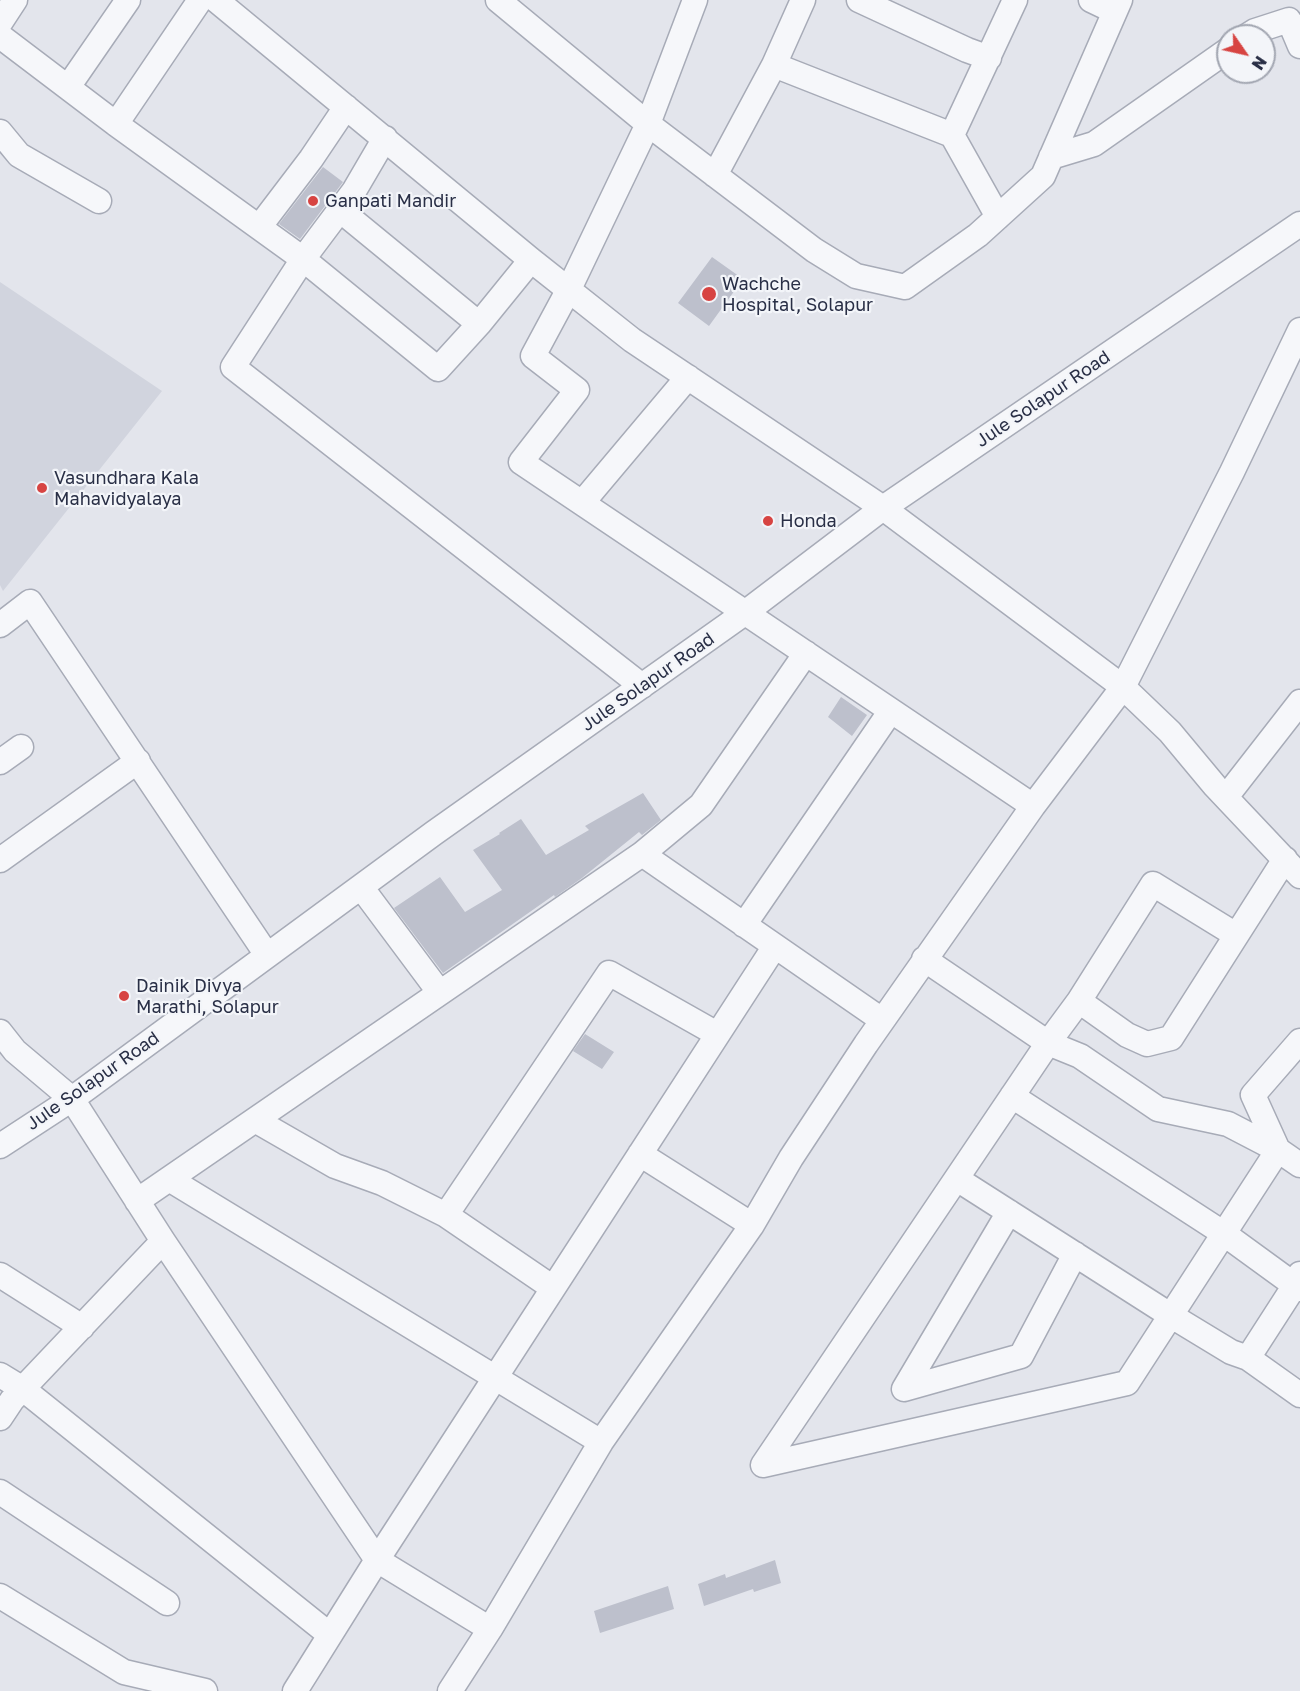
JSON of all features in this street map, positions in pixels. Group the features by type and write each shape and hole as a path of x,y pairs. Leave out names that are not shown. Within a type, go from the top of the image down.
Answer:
{"street":[{"path":"0,23 15,0"},
{"path":"68,87 128,0"},
{"path":"116,124 200,0"},
{"path":"216,0 531,260 632,340 883,508 1123,687 1170,732 1292,868 1236,935 1171,1038 1147,1044 1128,1035 1079,1001"},
{"path":"498,0 648,124 814,250 855,276 904,287 978,235 1043,176 1117,6 1091,0"},
{"path":"695,0 648,124 569,289 533,356 577,390 521,462 1033,806"},
{"path":"715,175 774,65 803,0"},
{"path":"859,0 989,58"},
{"path":"952,135 1016,0"},
{"path":"1276,24 1289,20 1300,46"},
{"path":"0,36 116,124 260,226 438,369 479,324 531,260"},
{"path":"1051,157 1094,144 1216,58"},
{"path":"774,65 952,135 998,217"},
{"path":"260,226 311,159 346,107"},
{"path":"0,132 19,155 99,201"},
{"path":"385,138 354,191 303,259 233,367 642,686"},
{"path":"340,210 479,324"},
{"name":"Jule Solapur Road","path":"0,1146 72,1099 361,887 746,612 883,508 1300,224"},
{"path":"450,1691 490,1629 601,1442 752,1225 790,1158 882,1020 1033,806 1123,687 1233,472 1300,330"},
{"path":"582,503 688,377"},
{"path":"0,625 30,602 267,955"},
{"path":"137,1201 642,854 702,805 806,653"},
{"path":"1226,797 1298,707"},
{"path":"744,925 890,711"},
{"path":"0,762 21,747"},
{"path":"0,860 138,761"},
{"path":"642,854 882,1020"},
{"path":"1236,935 1153,884 1079,1001 1012,1096 764,1465 1127,1383 1278,1150"},
{"path":"361,887 440,993"},
{"path":"295,1691 377,1560 775,946"},
{"path":"924,959 1048,1043 1080,1056 1158,1109 1228,1124 1278,1150 1300,1165"},
{"path":"446,1215 609,973 717,1034"},
{"path":"0,1032 15,1051 72,1099 163,1241 377,1560 490,1629"},
{"path":"1278,1150 1253,1095 1300,1041"},
{"path":"1012,1096 1298,1283 1248,1358"},
{"path":"255,1120 335,1166 382,1183 446,1215 553,1288"},
{"path":"640,1154 752,1225"},
{"path":"169,1179 601,1442"},
{"path":"957,1179 1170,1315 1231,1352 1248,1358 1300,1395"},
{"path":"1009,1212 904,1389 1021,1356 1075,1254"},
{"path":"0,1418 23,1389 163,1241"},
{"path":"0,1275 82,1327"},
{"path":"0,1375 23,1389 330,1635"},
{"path":"0,1492 167,1603"},
{"path":"0,1596 124,1672 205,1691"}],"shaded area":[{"name":"Vasundhara Kala Mahavidyalaya","path":"0,282 162,391 3,591 0,585"}],"building":[{"path":"323,167 343,182 300,239 279,224"},
{"path":"712,257 743,279 709,326 678,303"},
{"path":"841,697 867,715 852,736 828,717"},
{"path":"643,793 661,820 642,835 639,832 582,878 443,973 394,908 440,877 465,912 502,890 473,850 521,819 546,855 589,830 585,826"},
{"path":"585,1034 614,1052 602,1069 573,1051"},
{"path":"775,1560 781,1583 754,1592 753,1589 704,1606 698,1584 725,1574 726,1578"},
{"path":"668,1586 674,1609 600,1633 594,1611"}],"place":[{"name":"Ganpati Mandir","path":"313,201"},
{"name":"Wachche Hospital, Solapur","path":"709,294"},
{"name":"Vasundhara Kala Mahavidyalaya","path":"42,488"},
{"name":"Honda","path":"768,521"},
{"name":"Dainik Divya Marathi, Solapur","path":"124,996"}]}
